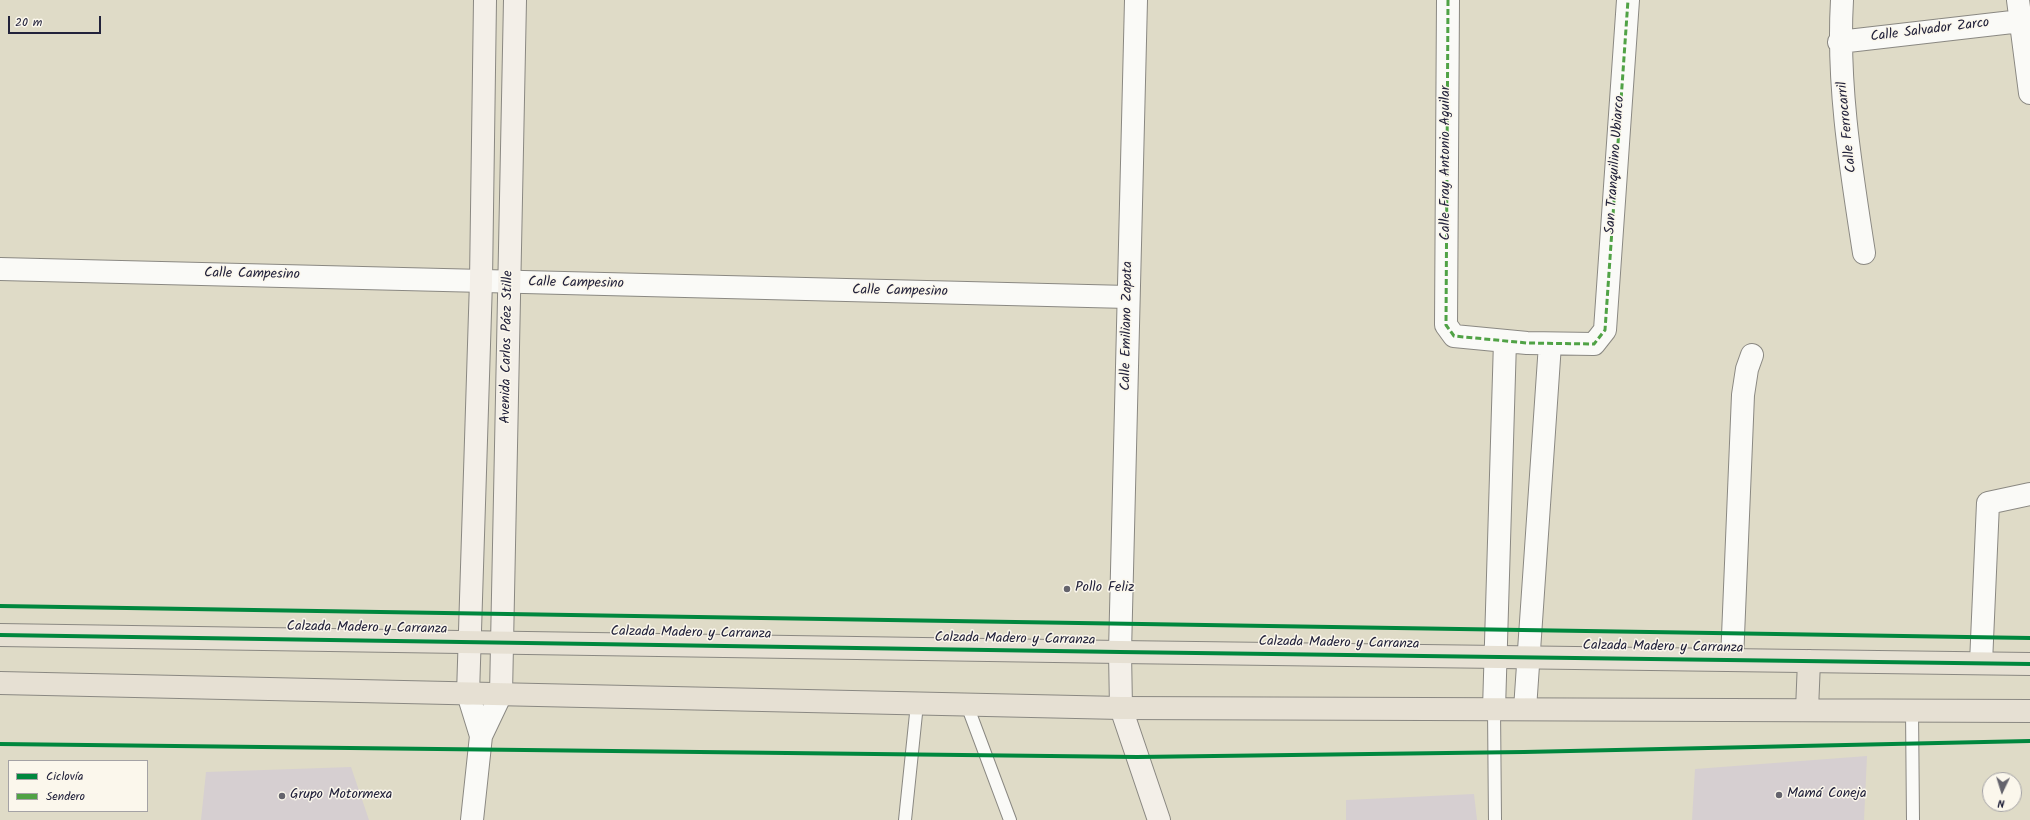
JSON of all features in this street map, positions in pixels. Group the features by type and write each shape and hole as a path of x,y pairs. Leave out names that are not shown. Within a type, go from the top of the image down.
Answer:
{"main road":[{"name":"Calzada Madero y Carranza","path":"0,635 2030,664"},
{"path":"1807,710 1809,661"},
{"path":"0,683 1121,708 2030,711"}],"street":[{"name":"Avenida Carlos Páez Stille","path":"468,694 468,642 481,281 485,0"},
{"name":"Avenida Carlos Páez Stille","path":"501,694 504,642 515,0"},
{"name":"Calle Emiliano Zapata","path":"1120,652 1136,0"},
{"name":"Calle Fray Antonio Aguilar","path":"1448,0 1446,325 1454,336 1505,341"},
{"name":"San Tranquilino Ubiarco","path":"1550,344 1594,344 1605,330 1628,0"},
{"name":"Calle Ferrocarril","path":"1842,0 1840,42 1848,146 1864,253"},
{"name":"Calle Salvador Zarco","path":"1840,42 2020,10"},
{"path":"2020,10 2030,93"},
{"name":"Calle Campesino","path":"0,269 1128,298"},
{"path":"1494,709 1505,341 1550,344 1525,709"},
{"path":"1732,660 1743,395 1747,369 1752,354"},
{"path":"1981,663 1988,503 2030,494"},
{"path":"1120,652 1121,708 1159,820"},
{"path":"468,694 481,736"},
{"path":"472,820 481,736 501,694"}],"lane":[{"path":"905,820 917,704"},
{"path":"967,705 1010,820"},
{"path":"1494,709 1495,820"},
{"path":"1912,710 1913,820"}],"building":[{"name":"Mamá Coneja","path":"1867,756 1864,820 1692,820 1695,769"},
{"name":"Grupo Motormexa","path":"351,767 369,820 201,820 206,772"},
{"path":"1474,794 1477,820 1346,820 1346,800"}],"marked path":[{"path":"1448,0 1446,325 1454,336 1527,343 1594,344 1605,330 1628,0"}],"cycle path":[{"path":"0,606 2030,638"},
{"path":"0,635 2030,664"},
{"path":"0,744 1137,757 1524,752 2030,741"}],"place":[{"name":"Pollo Feliz","path":"1067,589"},
{"name":"Mamá Coneja","path":"1779,795"},
{"name":"Grupo Motormexa","path":"282,796"}]}
